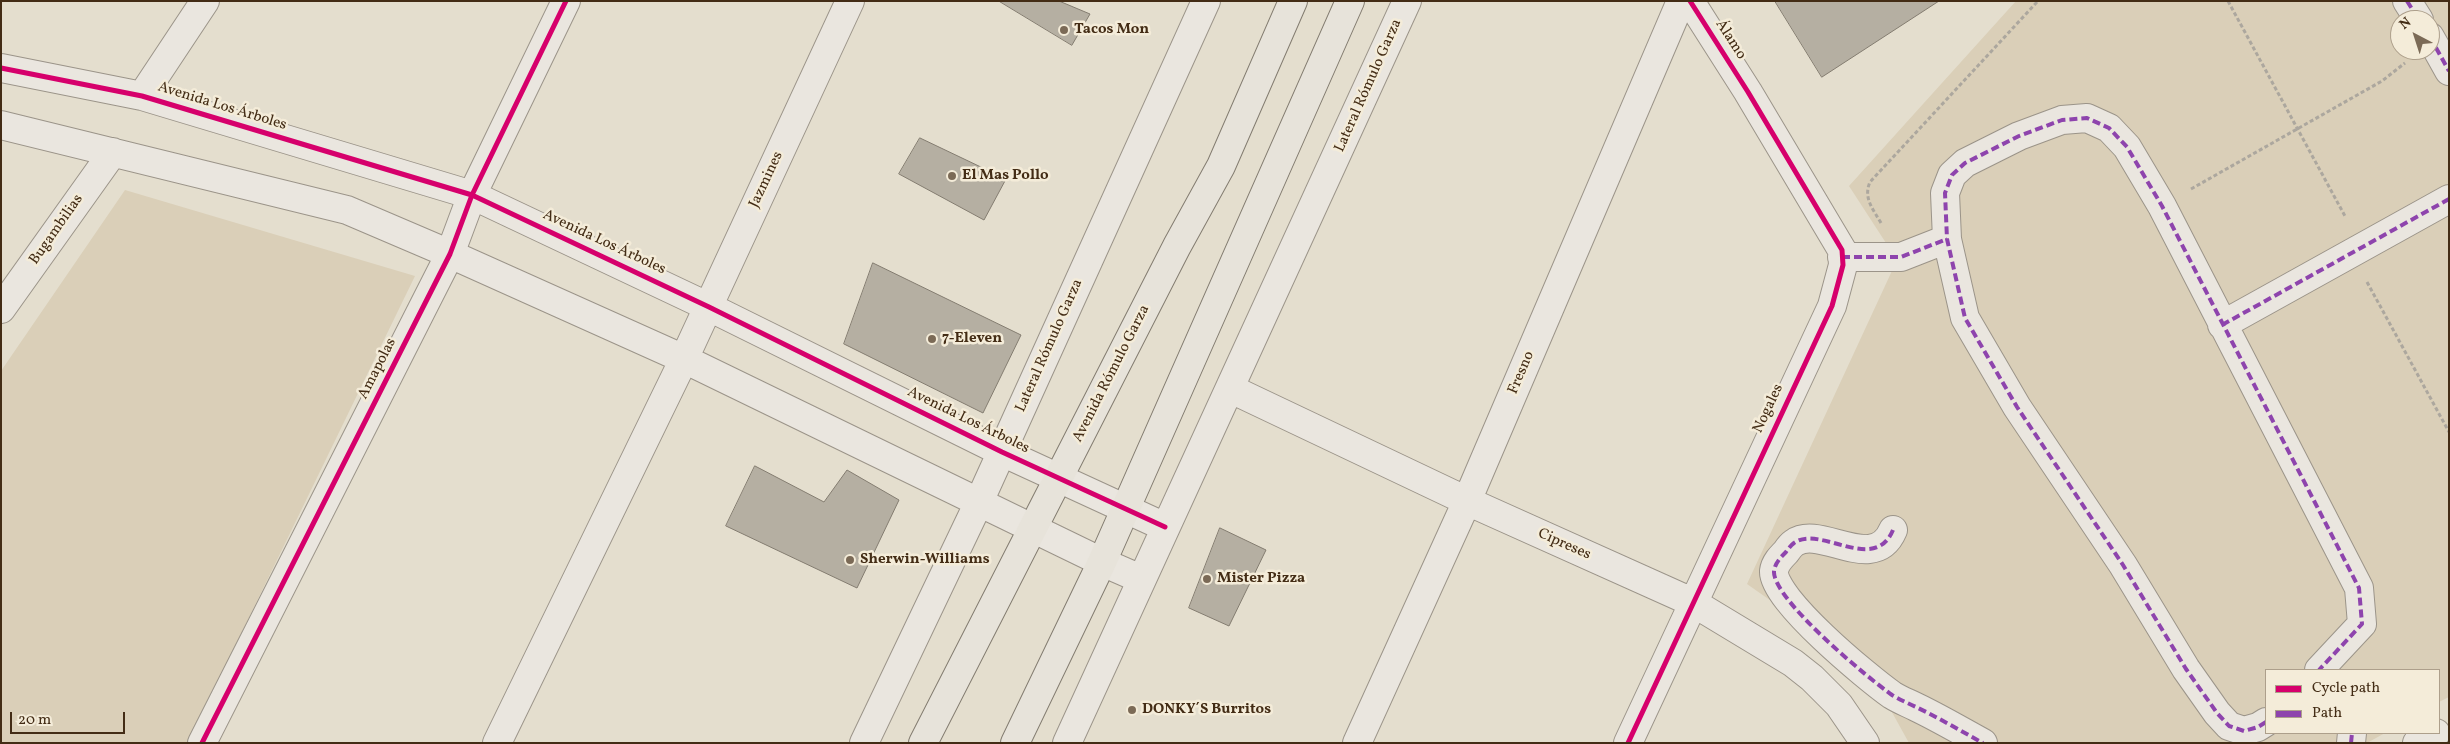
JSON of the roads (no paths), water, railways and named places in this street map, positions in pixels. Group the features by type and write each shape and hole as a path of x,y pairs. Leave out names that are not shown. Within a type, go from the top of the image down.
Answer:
{"main road":[{"name":"Avenida Rómulo Garza","path":"923,743 1221,166 1293,1"},
{"path":"1015,743 1126,509 1350,1"}],"street":[{"path":"142,96 205,1"},
{"name":"Amapolas","path":"202,743 450,254 472,195 566,1"},
{"name":"Jazmines","path":"497,743 709,306 850,1"},
{"name":"Lateral Rómulo Garza","path":"864,743 979,502 1206,1"},
{"name":"Lateral Rómulo Garza","path":"1067,743 1165,526 1231,390 1407,1"},
{"name":"Fresno","path":"1356,743 1467,502 1681,1"},
{"name":"Álamo","path":"1690,1 1748,92 1842,250 1842,257"},
{"path":"2440,55 2449,71"},
{"name":"Avenida Los Árboles","path":"1,68 142,96 472,195 709,306 1002,452 1165,526"},
{"path":"2265,723 2244,731 2229,726 2217,713 2186,669 2123,565 2017,407 1965,318 1947,239 1945,193 1952,174 1965,163 2019,136 2062,120 2087,118 2109,128 2127,147 2162,206 2359,588 2362,624 2323,669"},
{"path":"1,125 347,210 684,358 1032,529 1141,578"},
{"name":"Bugambilias","path":"1,309 113,152"},
{"path":"2222,325 2449,199"},
{"path":"1842,257 1901,257 1947,239"},
{"name":"Nogales","path":"1628,743 1692,602 1832,306 1843,265 1842,257"},
{"name":"Cipreses","path":"1231,390 1467,502 1692,602 1793,664 1839,704 1865,743"},
{"path":"1893,530 1889,539 1879,547 1864,550 1809,539 1795,542 1774,568 1778,587 1792,607 1862,671 1894,696 1983,743"},
{"path":"2417,743 2433,734"}],"place":[{"name":"Tacos Mon","path":"1064,30"},
{"name":"El Mas Pollo","path":"952,176"},
{"name":"7-Eleven","path":"932,339"},
{"name":"Sherwin-Williams","path":"850,560"},
{"name":"Mister Pizza","path":"1207,579"},
{"name":"DONKY´S Burritos","path":"1132,710"}]}
